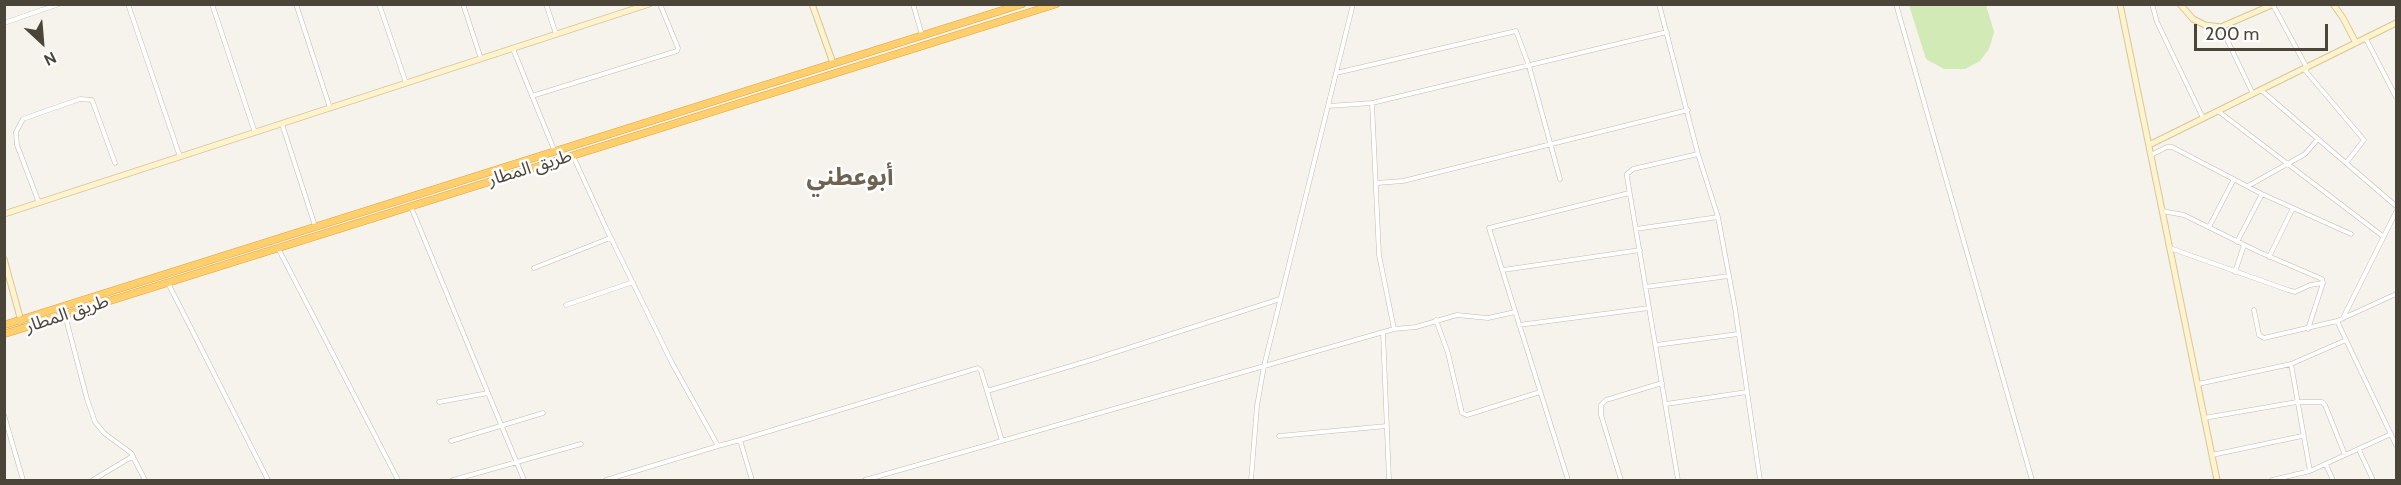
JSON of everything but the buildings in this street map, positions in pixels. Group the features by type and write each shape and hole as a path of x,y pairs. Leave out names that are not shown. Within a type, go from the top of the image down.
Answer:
{"highway":[{"name":"طريق المطار","path":"4,334 278,247 633,127 1022,4"},
{"name":"طريق المطار","path":"4,325 316,227 410,206 1056,4"},
{"path":"633,127 636,135"}],"street":[{"path":"4,23 43,7 59,4"},
{"path":"128,4 180,157"},
{"path":"212,4 255,133"},
{"path":"296,4 330,108"},
{"path":"379,4 406,83"},
{"path":"463,4 481,59"},
{"path":"546,4 556,35"},
{"path":"4,214 556,35 631,7 649,4"},
{"path":"532,96 677,51 678,48 660,4"},
{"path":"812,4 833,63"},
{"path":"913,4 922,36"},
{"path":"1251,480 1257,406 1264,366 1353,4"},
{"path":"1659,4 1698,154 1718,217 1760,480"},
{"path":"1896,4 2032,480"},
{"path":"2120,4 2217,480"},
{"path":"2152,4 2157,22 2203,118"},
{"path":"2180,4 2193,19 2205,25 2221,27 2273,5 2306,68 2364,140 2346,163"},
{"path":"2333,4 2356,43"},
{"path":"2149,145 2397,23"},
{"path":"2221,27 2253,94"},
{"path":"1336,73 1516,31 1529,66 1560,179"},
{"path":"1328,106 1372,103 1667,32"},
{"path":"2366,39 2397,97"},
{"path":"513,49 555,153"},
{"path":"2261,90 2397,206"},
{"path":"39,203 17,145 16,132 23,119 80,99 92,100 115,163"},
{"path":"1372,103 1379,255 1394,329"},
{"path":"1377,183 1403,181 1688,110"},
{"path":"2218,111 2286,165 2384,237"},
{"path":"282,124 316,227"},
{"path":"2248,186 2305,154 2318,139"},
{"path":"2151,155 2172,147 2262,194 2351,234"},
{"path":"1678,480 1627,177 1630,171 1698,154"},
{"path":"573,155 610,237 672,363 718,446"},
{"path":"2209,227 2234,179"},
{"path":"1568,480 1489,228 1629,193"},
{"path":"2237,242 2262,194"},
{"path":"410,206 524,480"},
{"path":"2269,257 2293,208"},
{"path":"2162,211 2184,215 2269,257 2322,279 2323,283 2308,328"},
{"path":"2343,318 2397,212"},
{"path":"1636,230 1718,217"},
{"path":"534,268 610,237"},
{"path":"2235,272 2244,245"},
{"path":"278,247 398,480"},
{"path":"2170,248 2295,292 2310,285 2323,283"},
{"path":"1503,270 1640,250"},
{"path":"5,260 24,328"},
{"path":"1646,287 1729,276"},
{"path":"168,282 268,480"},
{"path":"566,305 633,282"},
{"path":"2254,310 2261,337 2337,321 2397,294"},
{"path":"987,391 1281,299"},
{"path":"1519,325 1649,308"},
{"path":"865,480 1394,329 1416,327 1457,315 1488,318 1515,312"},
{"path":"65,315 95,422 104,433 133,456 146,480"},
{"path":"1436,320 1448,353 1462,413 1467,415 1540,392"},
{"path":"2337,321 2397,445"},
{"path":"1383,332 1389,480"},
{"path":"1656,345 1738,334"},
{"path":"2198,384 2291,364 2346,340"},
{"path":"2291,364 2310,471"},
{"path":"606,480 978,368 1002,441"},
{"path":"1621,480 1601,415 1601,405 1606,400 1662,384"},
{"path":"1666,404 1747,392"},
{"path":"439,402 488,393"},
{"path":"2204,418 2297,402 2318,401 2325,405 2345,455"},
{"path":"451,441 543,413"},
{"path":"4,415 23,480"},
{"path":"1279,435 1387,426"},
{"path":"2272,480 2298,478 2391,435"},
{"path":"2212,454 2302,436"},
{"path":"740,440 752,480"},
{"path":"453,480 580,444"},
{"path":"2359,450 2373,480"},
{"path":"93,480 133,456"},
{"path":"2326,465 2333,480"}],"green space":[{"path":"1909,5 1986,5 1994,32 1989,49 1980,61 1965,69 1944,69 1926,59"}],"district":[{"name":"أبوعطني","path":"850,178"}]}
